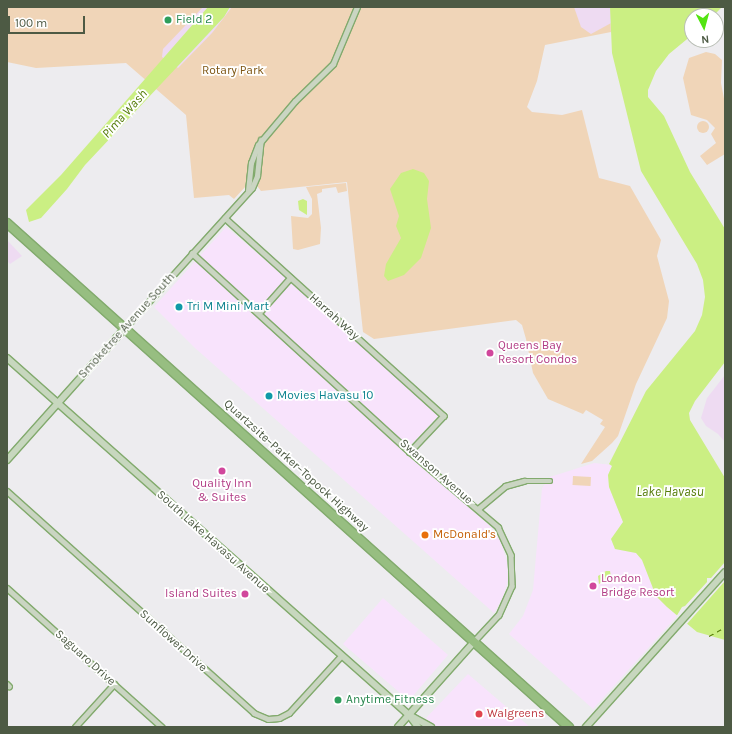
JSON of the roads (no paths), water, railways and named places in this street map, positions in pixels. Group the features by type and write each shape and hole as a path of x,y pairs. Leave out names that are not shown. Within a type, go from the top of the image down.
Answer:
{"highway":[{"name":"Quartzsite–Parker–Topock Highway","path":"7,223 569,727"}],"main road":[{"name":"Smoketree Avenue South","path":"7,460 124,329"},
{"name":"South Lake Havasu Avenue","path":"7,358 409,715 418,727"},
{"path":"586,727 725,572"},
{"name":"Swanson Avenue","path":"398,727 474,642"},
{"path":"409,715 431,727"}],"street":[{"path":"247,192 251,164 262,140 295,101 336,60 356,7"},
{"name":"Smoketree Avenue South","path":"124,329 247,192 257,176 262,140"},
{"name":"Harrah Way","path":"225,218 444,416 410,452"},
{"name":"Swanson Avenue","path":"192,254 410,452 494,523 505,538 511,555 513,574 510,592 502,610 474,642"},
{"path":"258,313 290,278"},
{"path":"478,509 505,486 524,480 550,481"},
{"name":"Sunflower Drive","path":"7,491 254,713 268,718 279,718 289,713 341,656"},
{"name":"Saguaro Drive","path":"7,588 162,727"},
{"path":"75,727 114,684"}],"water":[{"name":"Pima Wash","path":"208,7 230,7 224,17 85,165 67,189 41,218 29,222 26,210 61,175"},
{"name":"Lake Havasu","path":"610,7 722,7 684,8 684,42 669,54 656,71 648,90 648,97 664,116 690,172 725,229 725,362 695,401 689,413 690,420 725,478 725,640 697,632 667,607 656,596 642,560 636,553 615,549 611,539 623,522 609,487 608,475 612,466 609,464 646,391 695,331 702,315 705,297 703,280 697,264 641,171 612,53"},
{"path":"413,169 424,173 429,181 427,199 431,228 421,258 404,275 388,281 384,276 386,264 401,238 396,226 399,216 390,189 401,173"},
{"path":"303,199 307,201 307,215 299,210 298,201"},
{"path":"606,571 610,571 611,577 599,584 598,576"}],"place":[{"name":"Field 2","path":"168,20"},
{"name":"Tri M Mini Mart","path":"179,307"},
{"name":"Queens Bay Resort Condos","path":"490,353"},
{"name":"Movies Havasu 10","path":"269,396"},
{"name":"Quality Inn & Suites","path":"222,471"},
{"name":"McDonald's","path":"425,535"},
{"name":"London Bridge Resort","path":"593,586"},
{"name":"Island Suites","path":"245,594"},
{"name":"Anytime Fitness","path":"338,700"},
{"name":"Walgreens","path":"479,714"}],"park label":[{"name":"Rotary Park","path":"233,71"}]}
